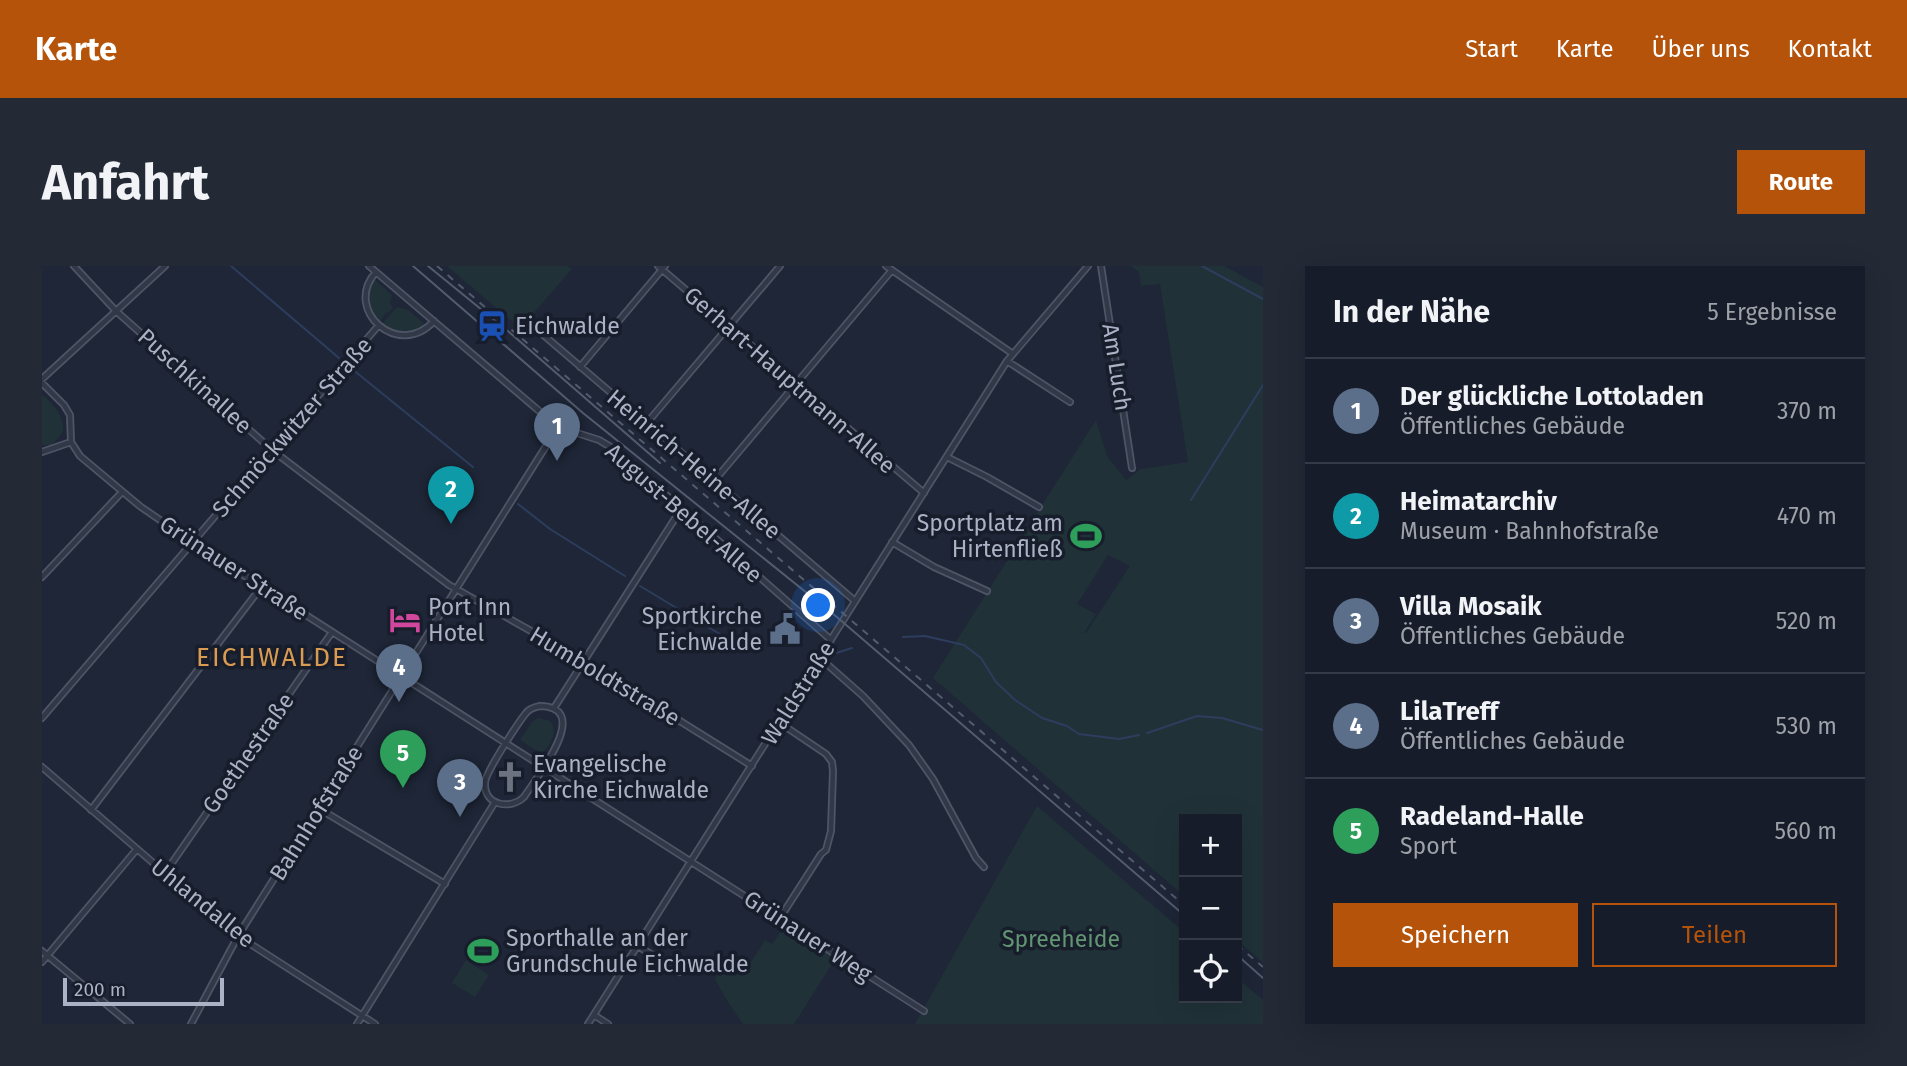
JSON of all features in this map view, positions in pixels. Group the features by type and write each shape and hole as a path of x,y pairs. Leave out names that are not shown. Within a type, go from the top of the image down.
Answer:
{"street":[{"name":"Puschkinallee","path":"74,266 116,311 272,450 457,590"},
{"path":"42,452 71,442 70,415 42,381 165,266"},
{"name":"August-Bebel-Allee","path":"369,266 558,427 607,444 831,640"},
{"path":"646,424 780,266"},
{"path":"886,266 1013,354"},
{"name":"Waldstraße","path":"588,1024 1007,361 1088,266"},
{"name":"Am Luch","path":"1101,266 1132,468"},
{"path":"580,367 662,267"},
{"name":"Gerhart-Hauptmann-Allee","path":"662,267 924,493"},
{"path":"714,481 892,271"},
{"name":"Schmöckwitzer Straße","path":"376,272 370,279 366,299 378,326 394,334 409,335 434,321"},
{"name":"Schmöckwitzer Straße","path":"42,718 378,326"},
{"name":"Heinrich-Heine-Allee","path":"534,327 855,601"},
{"path":"1007,361 1070,401"},
{"name":"Bahnhofstraße","path":"191,1024 238,936 558,427"},
{"name":"Grünauer Straße","path":"71,442 81,457 122,492 193,543 691,862"},
{"path":"947,457 1039,507"},
{"path":"42,576 122,492"},
{"path":"554,708 681,509"},
{"path":"892,542 934,567 987,592"},
{"path":"91,810 262,586"},
{"name":"Humboldtstraße","path":"457,590 584,661 752,766"},
{"name":"Goethestraße","path":"165,873 332,632"},
{"path":"820,658 863,696 909,745 933,779 976,858 984,867"},
{"path":"540,706 554,708 563,724 562,738 520,801 509,806 495,802 485,788 485,781 506,744 527,711 540,706"},
{"path":"780,723 826,754 832,762 833,771 831,831 826,850 780,918"},
{"name":"Uhlandallee","path":"42,767 238,936 375,1024"},
{"path":"357,1024 495,802"},
{"path":"318,808 445,884"},
{"path":"42,962 137,849"},
{"name":"Grünauer Weg","path":"691,862 924,1011"},
{"path":"638,946 679,972"},
{"path":"42,951 130,1024"},
{"path":"594,1015 608,1024"}],"green space":[{"path":"447,266 568,266 572,269 519,327"},
{"path":"1131,266 1224,266 1263,287 1263,963 1242,944 1242,814 1179,814 1179,892 933,678 1096,420 1107,456 1126,480 1141,469 1188,462 1160,284 1141,286 1139,272","holes":["1108,555 1130,566 1086,633 1096,614 1077,604"]},
{"path":"374,279 392,295 390,303 393,308 386,312 380,322 370,302"},
{"path":"397,307 408,310 426,325 405,331 384,326 382,324"},
{"path":"42,394 62,420 63,432 52,445 42,445"},
{"path":"538,718 550,721 554,730 542,754 520,740 532,722"},
{"name":"Spreeheide","path":"1037,806 1179,928 1179,1003 1242,1003 1242,982 1263,1000 1263,1024 915,1024"},
{"path":"782,930 789,934 791,930 835,959 794,1024 743,1024 715,979 723,962 751,962 765,940 772,944"},
{"path":"466,960 489,975 475,997 452,983"}],"waterway":[{"path":"231,266 339,358"},
{"path":"1202,266 1263,299"},
{"path":"352,369 473,467"},
{"path":"1191,500 1263,385"},
{"path":"518,504 550,529 625,576"},
{"path":"640,586 738,645"},
{"path":"903,637 925,636 964,645 981,658 996,682 1015,700 1042,718 1067,726 1079,734 1119,739 1139,735"},
{"path":"833,654 852,648"},
{"path":"1147,733 1197,716 1222,718 1263,730"}],"tram line":[{"path":"413,266 583,413 838,618 1179,911"},
{"path":"428,266 509,332 660,463"},
{"path":"1242,959 1263,978"}],"railway":[{"path":"437,266 1179,901"},
{"path":"1242,949 1263,967"}],"place":[{"name":"Eichwalde","path":"492,326"},
{"name":"Der glückliche Lottoladen","path":"557,461"},
{"name":"Heimatarchiv","path":"451,524"},
{"name":"Sportplatz am Hirtenfließ","path":"1086,536"},
{"name":"Port Inn Hotel","path":"405,620"},
{"name":"Sportkirche Eichwalde","path":"785,629"},
{"name":"LilaTreff","path":"399,702"},
{"name":"Evangelische Kirche Eichwalde","path":"510,777"},
{"name":"Radeland-Halle","path":"403,788"},
{"name":"Villa Mosaik","path":"460,817"},
{"name":"Sporthalle an der Grundschule Eichwalde","path":"483,951"}],"district":[{"name":"EICHWALDE","path":"272,657"}]}
